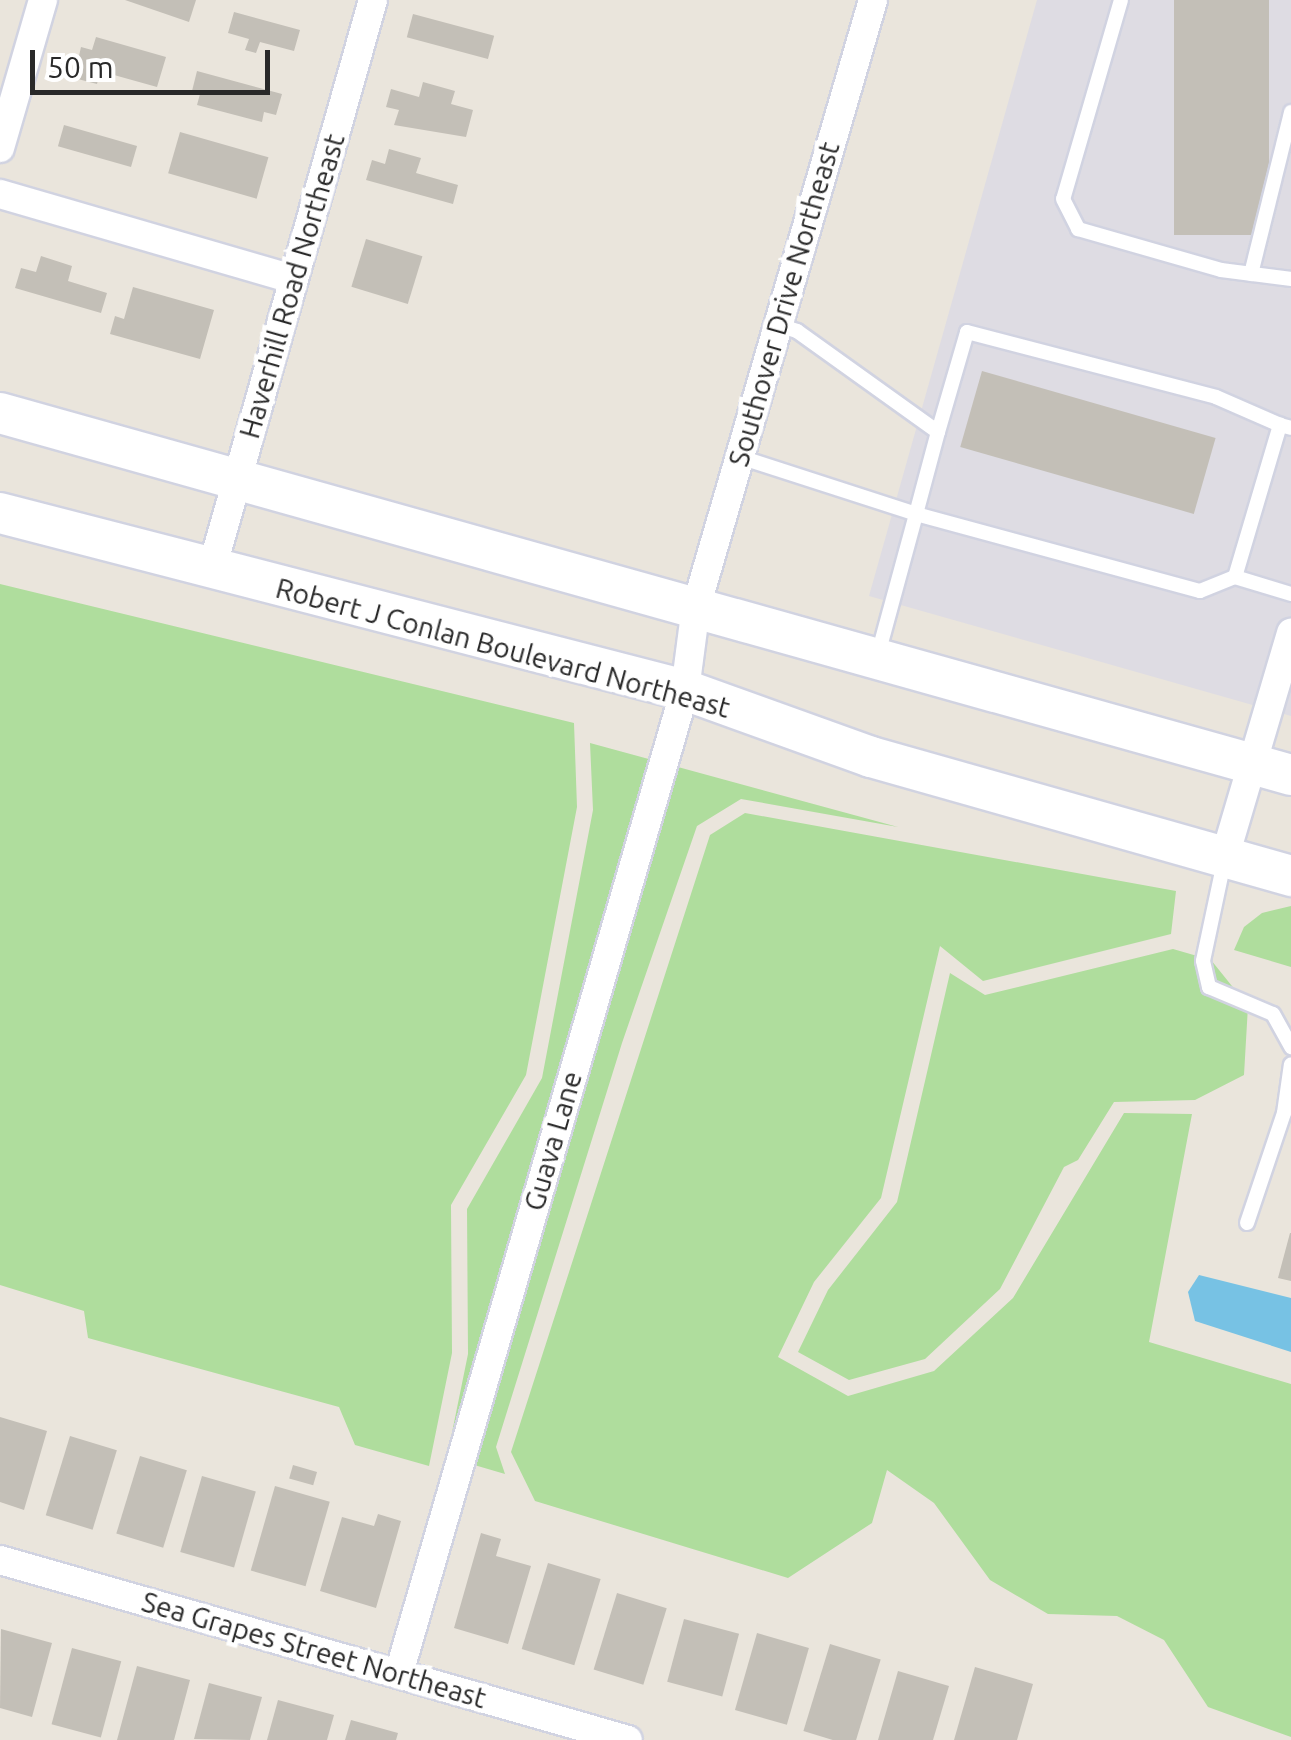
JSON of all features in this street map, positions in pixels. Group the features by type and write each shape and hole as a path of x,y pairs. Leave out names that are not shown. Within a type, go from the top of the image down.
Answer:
{"main road":[{"path":"0,413 1291,775"},
{"name":"Robert J Conlan Boulevard Northeast","path":"0,513 210,572 684,690 871,757 1291,876"}],"street":[{"path":"0,148 43,0"},
{"name":"Haverhill Road Northeast","path":"210,572 373,0"},
{"name":"Southover Drive Northeast","path":"696,607 873,0"},
{"path":"0,194 293,278"},
{"name":"Guava Lane","path":"399,1673 684,690 696,607"},
{"path":"1225,856 1291,633"},
{"name":"Sea Grapes Street Northeast","path":"0,1560 628,1740"}],"lane":[{"path":"1121,0 1063,198 1078,230 1251,274 1291,279"},
{"path":"1251,274 1291,112"},
{"path":"778,325 798,330 938,432"},
{"path":"876,658 967,332 1216,397 1286,426 1235,577"},
{"path":"740,458 916,514 1200,590 1235,577 1291,594"},
{"path":"1225,856 1203,961 1209,987 1272,1014 1291,1047"},
{"path":"1247,1223 1284,1114 1291,1068"}],"shaded area":[{"path":"1037,0 1291,0 1291,716 869,596"}],"green space":[{"path":"0,584 574,723 577,807 526,1075 451,1205 452,1353 429,1466 355,1445 339,1407 88,1338 84,1311 0,1285"},
{"path":"590,743 898,827 741,799 697,826 622,1043 496,1447 505,1474 447,1457 468,1354 467,1209 542,1078 593,810"},
{"path":"745,813 1176,891 1171,934 983,981 940,946 881,1198 814,1282 778,1357 848,1396 934,1371 1013,1298 1124,1113 1192,1114 1149,1342 1291,1384 1291,1737 1208,1707 1164,1640 1117,1616 1048,1614 990,1580 934,1503 887,1470 872,1523 788,1578 535,1501 511,1452 710,835"},
{"path":"1291,906 1291,967 1234,950 1244,927 1262,913"},
{"path":"1173,949 1211,960 1248,1006 1244,1075 1195,1100 1114,1102 1078,1160 1064,1167 1000,1289 925,1359 849,1380 798,1352 828,1290 897,1202 950,973 985,995"}],"water":[{"path":"1199,1275 1291,1298 1291,1352 1195,1321 1188,1292"}],"building":[{"path":"125,0 196,0 189,22"},
{"path":"1174,0 1269,0 1269,235 1174,235"},
{"path":"234,12 300,30 294,51 260,42 256,53 245,50 249,39 228,33"},
{"path":"413,14 494,36 488,59 407,37"},
{"path":"96,37 166,57 157,87 114,75 99,76 97,84 74,78 81,47 92,50"},
{"path":"197,71 282,94 276,115 264,112 262,122 197,105 200,94 192,91"},
{"path":"423,82 455,91 451,104 473,110 466,137 394,125 399,110 386,107 391,89 419,97"},
{"path":"64,125 137,146 131,167 58,146"},
{"path":"180,132 268,157 257,199 168,173"},
{"path":"389,149 421,158 416,173 458,185 453,204 366,180 372,160 385,164"},
{"path":"366,239 422,256 408,304 351,287"},
{"path":"41,256 72,266 68,281 107,293 101,313 15,288 21,268 36,272"},
{"path":"133,287 214,310 200,359 110,334 115,316 124,319"},
{"path":"982,371 1216,438 1194,514 960,447"},
{"path":"1291,1233 1291,1281 1278,1278"},
{"path":"0,1417 47,1431 24,1510 0,1502"},
{"path":"70,1436 117,1450 93,1530 46,1515"},
{"path":"140,1456 187,1470 163,1548 116,1533"},
{"path":"293,1465 317,1472 313,1485 289,1478"},
{"path":"202,1476 256,1491 234,1567 180,1552"},
{"path":"275,1486 330,1502 306,1586 251,1571"},
{"path":"378,1514 401,1521 376,1608 320,1591 342,1517 374,1526"},
{"path":"481,1533 501,1539 496,1556 531,1566 508,1644 454,1628"},
{"path":"548,1563 601,1579 574,1665 522,1649"},
{"path":"617,1593 667,1608 643,1685 594,1670"},
{"path":"684,1619 739,1634 722,1697 667,1682"},
{"path":"1,1629 52,1643 32,1717 0,1708"},
{"path":"757,1633 809,1648 787,1725 735,1710"},
{"path":"830,1644 881,1659 856,1740 833,1740 803,1731"},
{"path":"72,1648 121,1661 101,1738 52,1724"},
{"path":"137,1666 190,1680 174,1740 117,1740"},
{"path":"975,1667 1033,1684 1017,1740 954,1740"},
{"path":"898,1671 949,1686 933,1740 878,1740"},
{"path":"209,1683 262,1697 250,1740 194,1739"},
{"path":"278,1700 334,1715 327,1740 267,1740"},
{"path":"351,1720 398,1733 396,1740 345,1740"}]}
